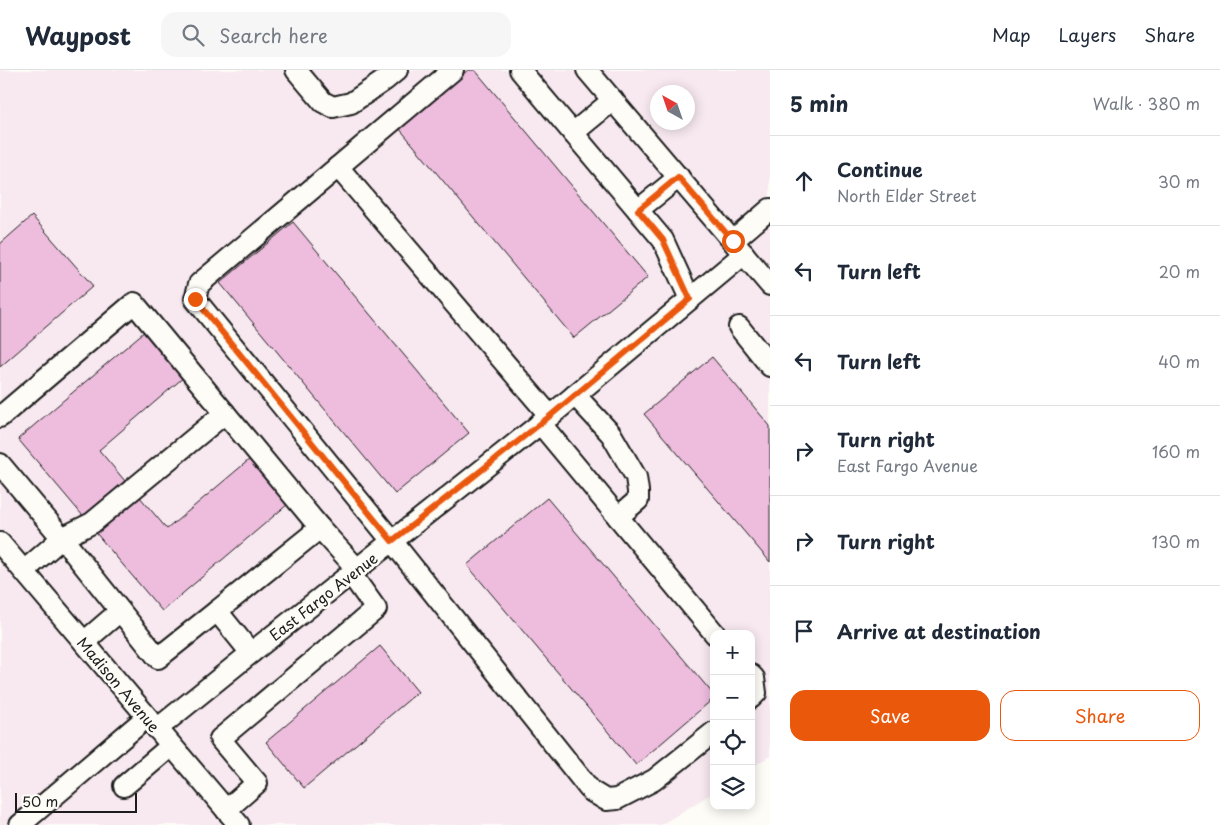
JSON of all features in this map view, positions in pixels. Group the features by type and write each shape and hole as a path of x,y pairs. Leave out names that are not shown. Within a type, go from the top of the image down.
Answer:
{"street":[{"path":"296,70 323,102 333,107 351,103 397,70"},
{"path":"453,70 199,284 195,299 392,541 591,791 606,800 617,799 654,780 710,735"},
{"path":"520,70 663,240 690,299"},
{"path":"588,70 770,285"},
{"path":"573,133 613,100"},
{"path":"338,167 545,419 618,517 712,630"},
{"path":"638,210 678,177"},
{"name":"East Fargo Avenue","path":"20,825 152,723 251,653 575,395 690,299 738,248 770,209"},
{"path":"0,417 134,303 320,528 354,572 376,609 220,739 257,783 226,810"},
{"path":"739,327 770,366"},
{"path":"575,395 611,434 636,476 638,500 618,517"},
{"path":"12,567 92,523 225,413"},
{"path":"0,464 158,658 320,528"},
{"name":"Madison Avenue","path":"0,543 12,567 84,642 239,825"},
{"path":"84,642 120,611"},
{"path":"217,611 251,653"},
{"path":"124,786 172,746"}],"shaded area":[{"path":"0,70 770,70 770,756 755,765 755,630 710,630 710,794 661,825 0,825"}],"building":[{"path":"468,70 475,70 648,277 574,338 399,128"},
{"path":"32,216 93,286 0,367 0,244"},
{"path":"293,222 469,433 395,494 220,283"},
{"path":"145,331 184,377 99,450 125,481 83,516 18,439"},
{"path":"712,357 770,426 770,562 644,414"},
{"path":"250,459 288,504 162,611 96,533 139,496 167,529"},
{"path":"547,498 710,690 710,701 636,765 467,565"},
{"path":"380,646 418,692 304,788 266,742"}],"route":[{"path":"195,299 392,541 550,416 690,299 663,240 638,210 678,177 733,241"}]}
